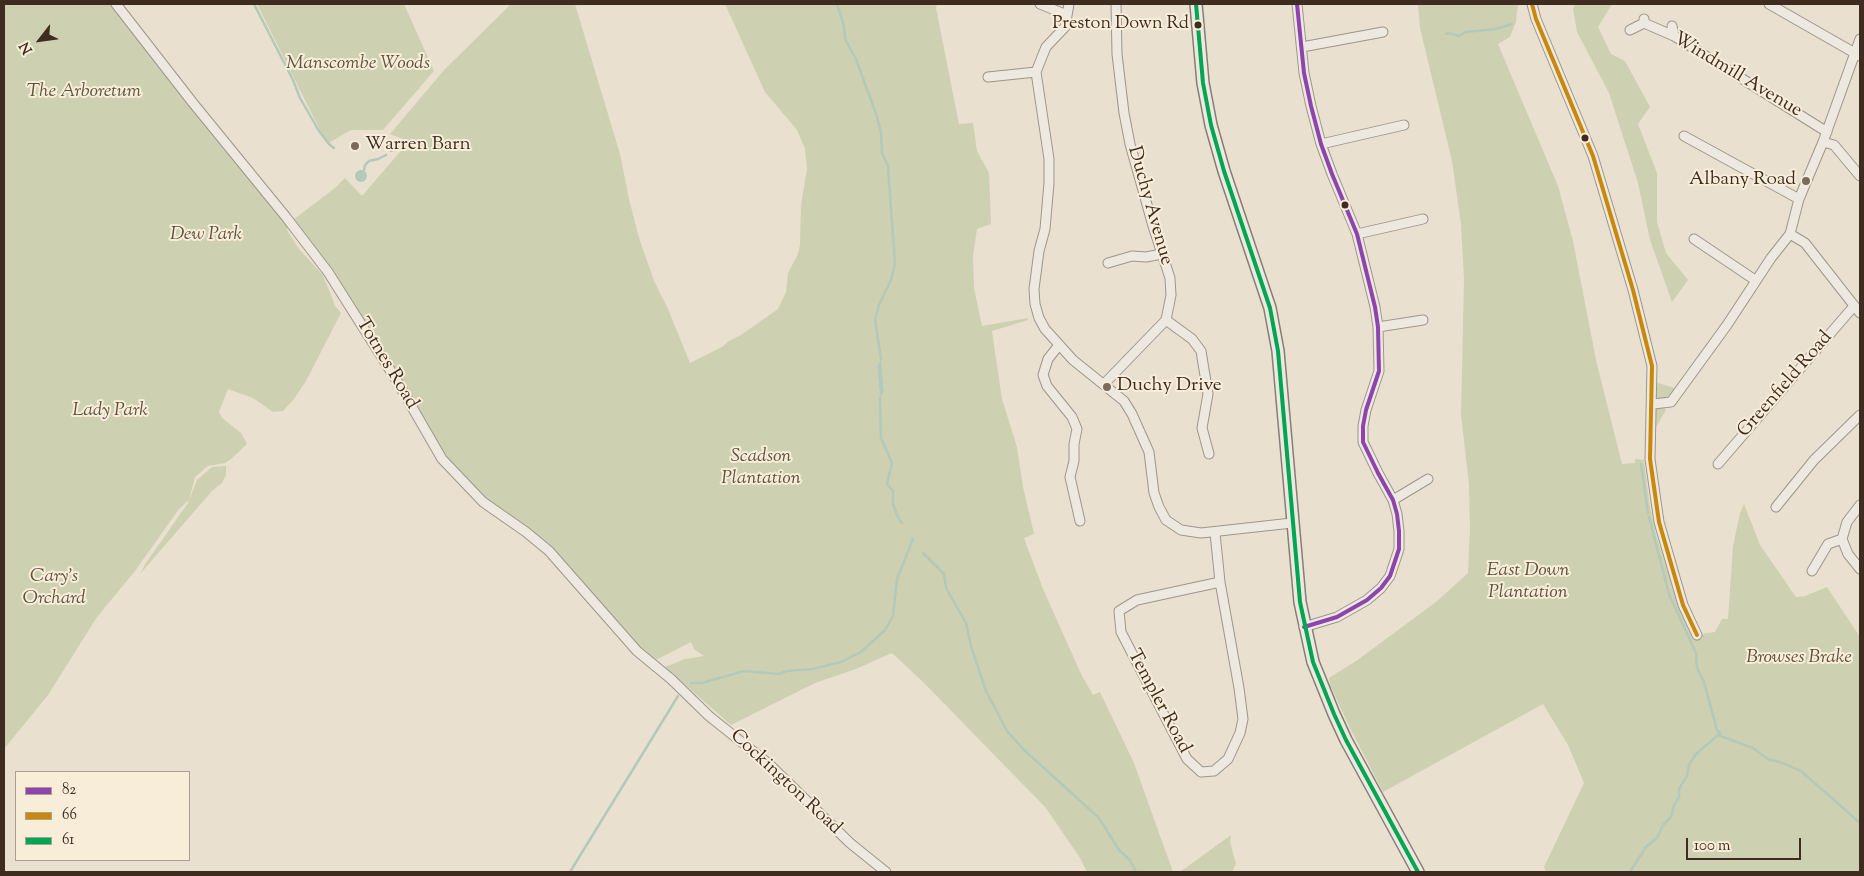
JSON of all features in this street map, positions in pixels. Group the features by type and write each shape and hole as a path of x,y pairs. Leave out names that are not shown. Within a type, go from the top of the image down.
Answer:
{"street":[{"name":"Totnes Road","path":"116,4 328,272 397,381 442,459 483,502 543,545 637,651 686,693"},
{"path":"1040,4 1067,15"},
{"path":"1069,4 1064,27 1046,47 1036,72 1048,159 1049,183 1045,229 1034,289 1035,304 1039,318 1044,329 1073,360 1124,401 1149,452 1154,493 1166,520 1180,530 1201,533 1215,533 1292,523"},
{"name":"Duchy Avenue","path":"1116,4 1117,54 1124,113 1130,144 1170,278 1171,295 1166,320"},
{"path":"1196,4 1202,83 1211,125 1224,171 1270,308 1278,351 1291,486 1292,523 1304,627 1313,662 1334,714 1418,872"},
{"path":"1297,4 1304,73 1321,144 1342,201 1357,234 1378,327 1379,371 1366,410 1363,442 1393,500 1397,514 1399,549 1390,576 1381,588 1367,600 1337,617 1304,627"},
{"path":"1532,4 1536,19 1593,156 1619,238 1652,366 1650,459 1659,522 1683,605 1697,635"},
{"path":"1769,4 1858,55"},
{"name":"Windmill Avenue","path":"1630,30 1644,20 1674,36 1827,132"},
{"path":"1672,26 1674,36"},
{"path":"1302,47 1383,32"},
{"path":"1652,404 1670,402 1727,325 1755,280 1790,234 1799,199 1858,55 1860,39"},
{"path":"988,78 1036,72"},
{"path":"1321,144 1404,125"},
{"path":"1684,136 1799,199"},
{"path":"1823,142 1834,145 1860,176"},
{"path":"1357,234 1423,219"},
{"path":"1790,234 1805,243 1857,310"},
{"path":"1694,239 1755,280"},
{"path":"1108,263 1132,256 1146,257 1162,254"},
{"name":"Greenfield Road","path":"1718,464 1857,310"},
{"path":"1104,384 1166,320 1192,339 1201,351 1208,394 1202,428 1209,454"},
{"path":"1378,327 1423,320"},
{"path":"1059,345 1048,359 1043,375 1047,386 1072,417 1077,429 1074,444 1074,461 1070,476 1080,521"},
{"path":"1776,507 1814,460 1860,415"},
{"path":"1393,500 1428,479"},
{"path":"1860,505 1848,522 1842,538 1848,554 1860,569"},
{"name":"Templer Road","path":"1215,533 1220,582 1240,688 1243,719 1240,733 1228,758 1214,771 1200,772 1188,759 1121,632 1119,611 1137,600 1220,582"},
{"path":"1812,571 1828,544 1842,538"},
{"name":"Cockington Road","path":"686,693 709,716 769,764 850,843 886,872"}],"green space":[{"path":"4,4 116,4 292,225 287,229 288,232 299,249 322,274 335,306 341,313 306,381 283,411 273,412 253,398 228,389 219,412 222,418 241,433 247,444 225,463 208,466 195,477 189,500 179,509 135,571 97,617 48,695 4,749"},
{"name":"Manscombe Woods","path":"257,4 404,4 434,71 383,130 351,130 327,144"},
{"name":"Scadson Plantation","path":"511,4 575,4 620,154 639,238 654,281 668,309 690,363 722,347 778,309 786,292 788,273 798,254 800,245 801,205 807,169 805,149 797,130 765,92 725,4 937,4 936,8 959,124 973,123 977,151 989,173 991,224 977,229 973,256 974,288 982,326 1028,318 1028,320 992,331 1002,399 1017,447 1023,487 1034,534 1024,538 1043,589 1082,676 1093,695 1100,692 1134,763 1173,872 1087,872 1080,858 1046,808 923,682 892,653 856,669 815,683 731,725 665,667 685,659 704,656 694,649 691,642 654,661 645,655 515,520 476,491 459,474 440,450 338,280 320,253 293,220 345,178 362,196 405,146 403,139 390,134 445,69","holes":["881,360 884,391 880,397 877,366"]},
{"path":"1418,4 1518,4 1516,22 1510,37 1498,44 1558,186 1573,241 1596,360 1622,464 1635,463 1635,459 1644,460 1650,507 1657,538 1679,606 1695,635 1715,632 1722,619 1728,619 1733,546 1740,513 1744,504 1760,545 1796,597 1805,596 1827,587 1860,637 1860,872 1546,872 1544,867 1584,783 1568,745 1543,704 1383,792 1350,728 1330,685 1329,678 1356,661 1436,602 1468,573 1470,529 1469,484 1461,415 1464,279 1461,224 1452,161 1420,28"},
{"path":"1575,4 1612,4 1598,27 1611,54 1625,61 1650,107 1638,124 1657,173 1657,222 1666,253 1688,280 1672,302 1650,240 1638,183 1609,93 1577,32 1573,9"},
{"path":"1655,382 1675,388 1666,399 1659,400 1654,393"},
{"path":"1662,406 1666,410 1655,429 1653,411"},
{"path":"226,466 226,475 222,483 212,491 140,574 188,503 197,480 212,467"},
{"path":"1231,835 1230,842 1236,864 1232,872 1180,872"}],"shaded area":[{"path":"363,170 366,171 366,181 359,182 356,181 355,174 356,171"},
{"path":"881,359 884,391 880,398 877,366"}],"waterway":[{"path":"254,4 293,80 300,98 319,131 334,148"},
{"path":"837,4 844,26 845,39 856,59 876,114 881,132 882,153 888,166 895,264 891,280 879,305 875,320 881,359"},
{"path":"1446,34 1459,36 1465,32 1496,29 1512,24"},
{"path":"391,151 393,150 391,143 396,141"},
{"path":"364,170 365,165 369,161 386,155"},
{"path":"880,398 881,438 892,463 887,484 893,491 893,504 902,523"},
{"path":"1641,464 1648,513"},
{"path":"1649,517 1669,594 1696,653 1697,668 1704,682 1717,730 1720,733 1718,735 1753,748 1769,760 1780,762 1801,771 1860,823"},
{"path":"691,683 702,683 744,671 779,674 787,671 813,669 841,662 861,652 885,630 893,616 897,579 913,539"},
{"path":"923,553 944,574 946,588 966,623 971,646 986,691 1007,731 1024,750 1099,818 1119,850 1130,860 1136,872"},
{"path":"570,872 678,696"},
{"path":"1630,872 1646,847 1657,838 1663,825 1671,817 1674,805 1679,797 1679,789 1687,776 1689,765 1696,754 1718,735"}],"transit line":[{"name":"61","path":"1196,4 1203,83 1211,125 1224,171 1270,308 1278,351 1300,602 1313,662 1346,740 1418,872"},
{"name":"82","path":"1297,4 1304,73 1311,106 1321,144 1357,234 1375,307 1378,327 1379,371 1366,410 1363,442 1393,500 1399,531 1399,549 1390,576 1381,588 1367,600 1337,617 1304,627"},
{"name":"66","path":"1532,4 1536,19 1593,156 1633,290 1652,366 1650,459 1659,522 1683,605 1697,635"}],"place":[{"name":"Preston Down Rd","path":"1198,25"},
{"name":"Warren Barn","path":"355,146"},
{"name":"Albany Road","path":"1806,181"},
{"name":"Duchy Drive","path":"1107,387"}],"park label":[{"name":"The Arboretum","path":"84,93"},
{"name":"Dew Park","path":"206,236"},
{"name":"Lady Park","path":"110,412"},
{"name":"East Down Plantation","path":"1528,583"},
{"name":"Cary's Orchard","path":"54,589"},
{"name":"Browses Brake","path":"1799,659"}]}
